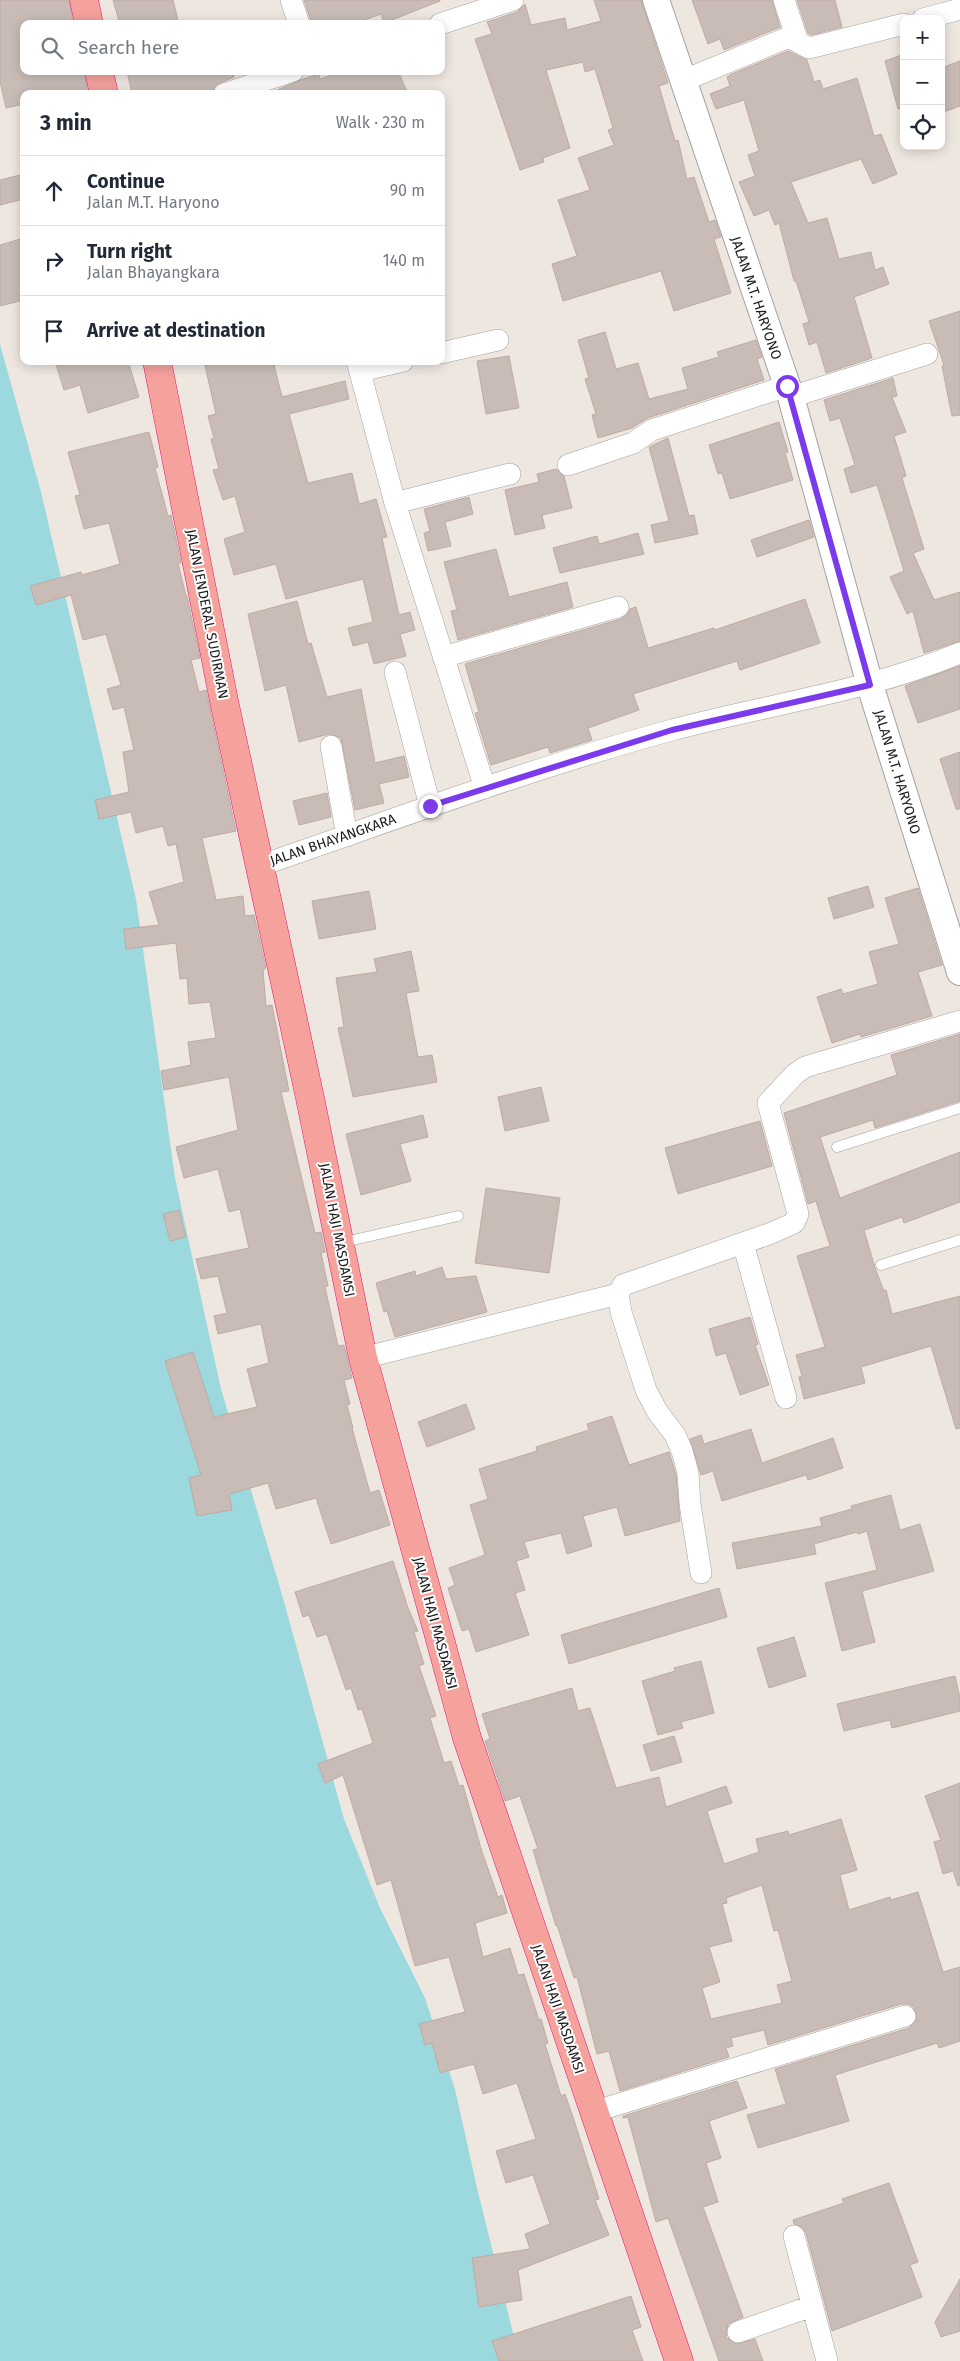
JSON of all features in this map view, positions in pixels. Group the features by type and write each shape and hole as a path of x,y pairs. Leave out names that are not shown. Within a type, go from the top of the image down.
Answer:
{"highway":[{"path":"84,0 88,20"},
{"path":"100,75 103,90"},
{"name":"JALAN JENDERAL SUDIRMAN","path":"158,365 259,866"},
{"name":"JALAN HAJI MASDAMSI","path":"259,866 310,1098 363,1358 467,1738 678,2361"}],"street":[{"path":"291,0 298,20"},
{"path":"445,22 513,0"},
{"name":"JALAN M.T. HARYONO","path":"656,0 789,392 870,685 960,970"},
{"path":"784,0 798,42"},
{"path":"938,15 960,9"},
{"path":"682,80 789,37 810,48 900,25"},
{"path":"236,90 281,75"},
{"path":"445,352 498,340"},
{"path":"568,465 633,443 652,430 927,354"},
{"path":"358,366 395,503 484,788"},
{"path":"395,503 510,474"},
{"path":"443,657 618,607"},
{"name":"JALAN BHAYANGKARA","path":"259,866 484,788 672,730 870,685 960,653"},
{"path":"395,672 430,806"},
{"path":"331,746 347,836"},
{"path":"701,1573 690,1504 688,1473 682,1451 675,1435 657,1411 646,1390 618,1294 623,1285 794,1223 798,1214 768,1103 795,1074 805,1067 840,1055 891,1043 960,1021"},
{"path":"743,1243 786,1398"},
{"path":"363,1358 618,1294"},
{"path":"593,2112 904,2016"},
{"path":"794,2236 827,2361"},
{"path":"738,2332 812,2306"}],"lane":[{"path":"837,1147 960,1108"},
{"path":"339,1243 458,1216"},
{"path":"881,1265 960,1240"}],"water":[{"path":"0,344 41,492 136,899 175,1178 221,1389 283,1598 344,1819 380,1908 425,1998 455,2089 478,2192 520,2361 0,2361"}],"building":[{"path":"0,0 69,0 72,20 20,20 20,75 85,75 87,90 20,90 20,105 6,108 0,81"},
{"path":"113,0 173,0 178,20 119,20"},
{"path":"304,0 440,0 392,20 383,20 381,14 364,20 311,20"},
{"path":"594,0 641,0 668,83 659,86 675,141 678,140 687,179 694,177 709,222 715,220 721,237 714,239 731,293 674,311 661,271 563,301 552,264 577,256 558,200 590,190 578,158 614,145 608,130 613,128 595,69 585,72 583,62 546,70 570,148 543,158 544,162 520,170 475,39 492,34 487,22 517,12 525,4 531,25 565,18 567,30 601,21"},
{"path":"692,0 772,0 780,27 724,50 720,39 708,44"},
{"path":"797,0 835,0 842,27 811,35 808,33"},
{"path":"788,51 807,60 814,82 820,80 823,89 857,78 874,136 881,134 897,174 873,184 861,159 791,182 808,223 827,218 839,259 871,252 875,270 883,267 889,284 854,297 872,358 826,373 817,342 809,345 803,324 809,322 796,281 794,281 779,223 775,225 769,210 754,216 739,182 755,176 748,155 759,151 744,100 716,109 710,94 730,86 727,77 732,74"},
{"path":"900,55 900,109 898,109 885,61"},
{"path":"960,61 960,106 945,112 945,105 945,67"},
{"path":"128,75 234,75 234,77 215,85 213,90 131,90"},
{"path":"316,75 319,75 320,79 332,75 400,75 406,90 277,90"},
{"path":"20,175 20,200 0,205 0,180"},
{"path":"20,239 20,301 0,306 0,245"},
{"path":"960,311 960,415 952,416 942,366 944,365 929,321"},
{"path":"605,332 616,369 638,363 649,399 688,389 682,368 719,357 717,352 756,340 762,357 757,359 764,380 648,418 632,428 598,438 592,415 596,414 585,379 589,378 578,340"},
{"path":"509,356 519,408 486,414 477,361"},
{"path":"56,365 129,365 139,397 88,413 80,385 64,390"},
{"path":"205,365 274,365 282,397 345,381 349,399 289,414 308,483 352,473 359,504 376,499 387,537 382,538 399,615 410,612 415,630 400,634 406,656 374,664 368,642 353,646 348,628 373,622 363,579 286,599 276,564 234,575 224,539 245,532 235,496 223,500 213,470 219,469 211,439 214,438 208,416 216,414"},
{"path":"893,378 897,396 892,397 906,432 894,436 906,476 902,478 924,549 913,553 934,600 960,592 960,641 924,653 913,611 907,614 890,577 904,571 877,485 851,493 844,469 855,465 840,418 830,421 824,400"},
{"path":"779,422 788,452 785,453 793,480 730,499 722,473 718,474 709,445"},
{"path":"149,432 158,467 155,468 168,516 171,515 181,563 178,563 200,658 191,660 199,692 206,690 236,831 202,838 216,900 243,896 245,916 254,915 266,968 263,970 266,1006 272,1005 289,1091 281,1092 315,1233 321,1232 325,1252 321,1253 328,1286 325,1287 338,1346 344,1345 352,1378 344,1380 350,1404 347,1405 352,1428 370,1493 379,1490 390,1525 331,1544 316,1498 276,1509 268,1483 229,1494 232,1510 197,1516 189,1478 201,1475 165,1361 193,1352 214,1417 257,1407 247,1369 269,1363 261,1324 218,1334 214,1316 227,1313 218,1276 201,1279 196,1259 249,1248 240,1209 229,1212 218,1169 184,1178 176,1147 238,1130 229,1077 164,1090 161,1071 191,1065 188,1042 216,1038 210,1002 189,1004 187,978 180,979 176,943 126,949 124,929 159,925 149,892 184,882 176,844 168,846 163,826 136,833 131,812 99,819 95,800 129,792 123,752 134,750 124,707 113,710 107,689 121,685 106,634 83,640 71,595 36,605 30,586 81,572 82,575 120,564 109,523 84,529 75,496 80,495 68,452"},
{"path":"668,438 689,516 694,515 698,534 655,543 651,525 669,521 649,447"},
{"path":"556,469 564,476 572,508 542,515 545,528 515,535 505,490 539,482 537,474"},
{"path":"469,497 473,514 445,522 451,546 428,551 424,533 430,531 424,509"},
{"path":"809,520 814,537 757,557 751,540"},
{"path":"638,533 644,554 560,573 553,548 597,536 599,544"},
{"path":"496,549 509,597 567,582 573,607 458,640 451,611 457,610 444,562"},
{"path":"805,599 820,643 740,670 737,661 633,694 639,710 588,728 592,740 550,753 548,747 491,765 475,713 479,712 465,664 621,619 627,615 630,609 636,607 648,648 714,628 715,630"},
{"path":"297,601 308,644 311,643 327,697 361,689 375,763 404,756 409,777 379,784 384,803 355,810 341,738 329,734 299,742 286,685 265,691 248,614"},
{"path":"960,666 960,709 918,723 905,686"},
{"path":"960,752 960,809 956,809 940,759"},
{"path":"327,793 331,817 299,825 293,801"},
{"path":"868,886 874,907 834,919 828,898"},
{"path":"918,888 942,965 918,972 932,1016 861,1037 860,1034 832,1043 817,997 841,989 843,994 878,984 869,952 899,944 885,898"},
{"path":"369,891 376,929 319,939 312,901"},
{"path":"411,951 419,991 406,993 418,1057 432,1055 437,1082 353,1097 338,1028 344,1027 336,978 377,972 374,959"},
{"path":"960,1034 960,1101 875,1128 873,1120 820,1137 840,1198 960,1152 960,1202 904,1223 902,1217 864,1230 875,1268 884,1291 886,1290 892,1314 960,1296 960,1428 956,1429 931,1346 861,1367 865,1383 804,1399 799,1377 802,1376 796,1355 825,1347 797,1256 830,1246 816,1201 808,1204 784,1113 897,1075 891,1055"},
{"path":"541,1087 549,1121 505,1131 498,1097"},
{"path":"423,1115 428,1137 400,1144 411,1181 361,1195 346,1134"},
{"path":"760,1121 772,1166 678,1194 665,1148"},
{"path":"486,1188 560,1198 549,1273 475,1263"},
{"path":"179,1210 186,1237 170,1241 163,1214"},
{"path":"442,1267 446,1279 476,1276 487,1312 395,1337 387,1311 384,1312 376,1283 415,1271 416,1276"},
{"path":"750,1317 758,1344 755,1345 769,1385 740,1395 726,1353 716,1356 709,1329"},
{"path":"466,1404 475,1429 427,1447 418,1422"},
{"path":"612,1416 629,1465 669,1452 676,1475 680,1521 625,1536 617,1507 583,1516 592,1546 567,1554 561,1533 524,1542 529,1557 516,1561 525,1590 515,1593 529,1635 476,1652 469,1629 462,1631 448,1588 455,1585 449,1568 485,1555 470,1505 488,1499 479,1469 537,1451 536,1447 589,1430 587,1424"},
{"path":"751,1429 762,1463 833,1438 843,1468 808,1480 806,1475 722,1501 713,1471 701,1475 690,1439 701,1435 704,1444"},
{"path":"891,1495 900,1530 920,1524 934,1571 862,1591 875,1642 842,1651 825,1583 877,1570 867,1531 814,1544 816,1554 737,1569 732,1543 822,1526 820,1518 852,1509 851,1506"},
{"path":"393,1561 408,1608 418,1631 414,1632 424,1664 419,1666 436,1716 430,1718 444,1763 451,1761 459,1786 463,1785 482,1852 498,1897 502,1895 507,1913 475,1923 483,1957 510,1948 518,1975 524,1974 539,2020 541,2019 548,2043 545,2044 561,2096 565,2094 599,2199 595,2200 609,2235 518,2270 522,2300 479,2307 472,2258 530,2249 525,2234 550,2224 533,2175 506,2183 496,2151 536,2139 517,2083 483,2094 474,2064 440,2073 432,2043 425,2045 419,2024 465,2012 449,1957 415,1966 391,1880 377,1885 343,1775 325,1783 318,1764 373,1743 362,1709 358,1710 351,1688 346,1690 327,1634 317,1637 309,1615 303,1617 295,1592"},
{"path":"719,1588 727,1617 569,1664 561,1635"},
{"path":"794,1637 806,1676 769,1688 757,1648"},
{"path":"701,1661 714,1713 681,1722 683,1728 658,1735 642,1681 675,1671 674,1668"},
{"path":"955,1676 960,1698 960,1711 892,1728 890,1720 844,1731 837,1704"},
{"path":"572,1688 578,1711 590,1708 616,1788 659,1777 666,1807 726,1786 732,1803 707,1811 724,1864 759,1852 756,1839 788,1831 789,1835 841,1819 857,1870 840,1875 849,1910 890,1897 891,1900 918,1892 943,1972 960,1967 960,2041 939,2048 937,2043 835,2075 849,2121 758,2148 747,2115 786,2104 775,2069 909,2028 917,2019 914,2007 908,2004 901,2004 768,2045 764,2030 731,2038 733,2046 726,2048 729,2057 620,2091 609,2051 597,2054 577,1977 574,1978 533,1850 538,1849 520,1796 505,1801 485,1741 490,1739 482,1714","holes":["762,1885 774,1931 778,1930 792,1981 777,1985 782,2003 711,2019 702,1988 720,1982 709,1947 732,1941 722,1904 727,1903 726,1898"]},
{"path":"674,1736 682,1762 651,1771 643,1745"},
{"path":"960,1783 960,1885 958,1886 953,1871 943,1874 934,1842 941,1840 925,1796"},
{"path":"737,2081 747,2108 709,2121 721,2158 706,2163 718,2202 703,2207 743,2317 728,2324 726,2337 736,2344 755,2339 763,2361 719,2361 668,2218 656,2222 628,2117 623,2118 623,2116"},
{"path":"889,2183 918,2262 910,2265 922,2297 832,2331 806,2233 802,2227 794,2224 793,2220 844,2203 842,2199"},
{"path":"960,2279 960,2331 941,2337 935,2322"},
{"path":"631,2296 641,2327 632,2330 643,2361 499,2361 492,2341"}],"route":[{"path":"430,806 672,730 870,685 787,386"}]}
